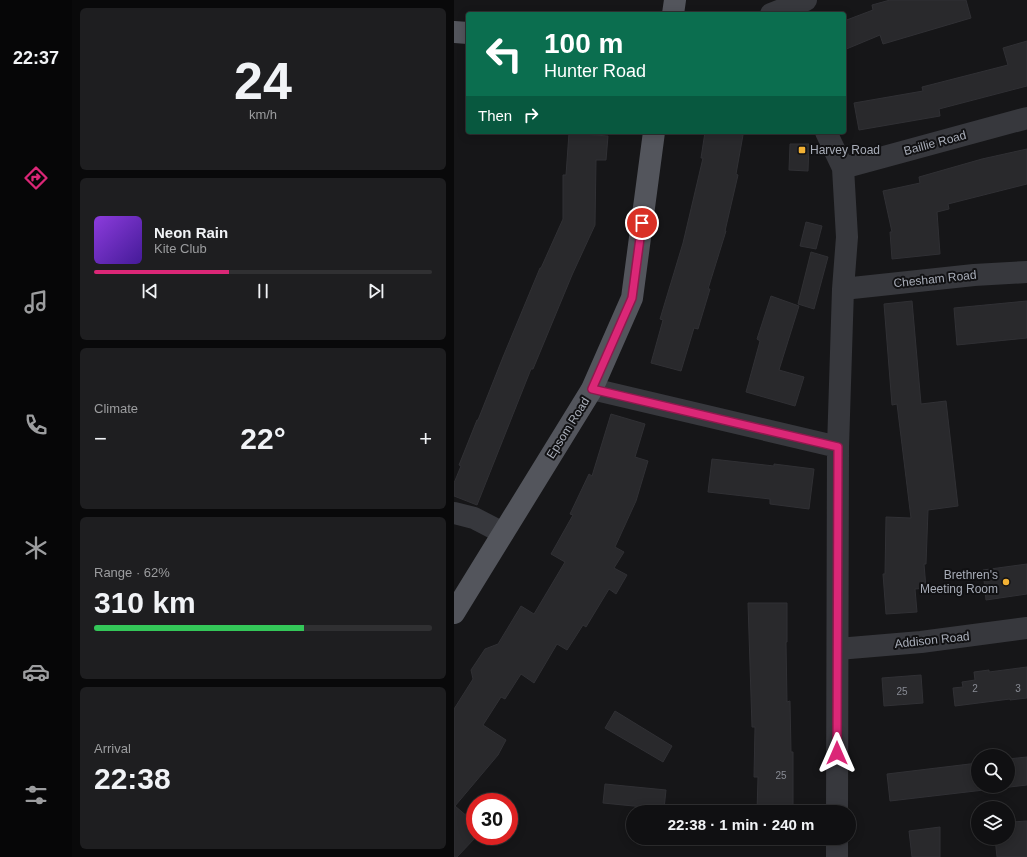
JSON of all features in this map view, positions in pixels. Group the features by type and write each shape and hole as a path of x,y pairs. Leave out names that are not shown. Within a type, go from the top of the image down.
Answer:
{"main road":[{"path":"673,12 675,0"},
{"path":"454,32 466,34"},
{"name":"Epsom Road","path":"454,613 592,389 632,298 654,134"}],"street":[{"path":"776,12 806,0"},
{"name":"Baillie Road","path":"843,168 1027,118"},
{"path":"827,134 843,168 847,237 843,289 838,447 837,805"},
{"name":"Chesham Road","path":"843,289 974,275 1027,272"},
{"path":"592,389 838,447"},
{"path":"454,513 474,518 502,533"},
{"name":"Addison Road","path":"838,649 922,642 1027,628"},
{"path":"837,845 837,857"}],"building":[{"path":"890,0 966,0 971,18 883,44 880,35 846,49 846,20 873,10 872,5"},
{"path":"1027,41 1027,86 939,109 940,116 859,130 854,103 923,91 922,87 1008,65 1003,48"},
{"path":"569,134 608,136 606,160 596,160 595,225 572,275 533,369 531,369 477,505 454,496 454,483 461,466 459,465 503,357 540,268 563,219 563,175 566,175"},
{"path":"705,134 743,135 736,174 738,175 726,231 708,289 710,289 698,329 694,328 681,371 651,363 663,320 660,319 683,243 703,158 701,158"},
{"path":"790,144 809,144 808,171 789,170"},
{"path":"1027,149 1027,184 948,204 949,209 937,212 940,254 892,259 890,232 892,232 883,191 920,183 919,177 982,159"},
{"path":"806,222 822,226 816,249 800,246"},
{"path":"811,252 828,257 814,309 798,304"},
{"path":"771,296 799,306 779,370 804,377 795,406 746,392 760,341 757,339"},
{"path":"912,301 921,404 946,401 958,506 928,510 926,564 924,564 926,588 915,589 917,612 886,614 883,574 885,574 886,517 911,518 897,404 892,405 884,304"},
{"path":"1027,301 1027,338 957,345 954,308"},
{"path":"611,414 645,424 635,457 648,461 636,501 615,547 624,552 614,568 627,575 616,594 609,589 586,627 583,625 567,650 557,644 534,683 521,674 505,699 501,697 483,725 506,740 498,755 455,806 466,815 466,845 468,845 457,857 454,857 454,709 473,679 471,670 485,649 498,644 521,606 534,614 565,562 551,554 573,515 570,514 589,474 592,476"},
{"path":"712,459 814,469 809,509 770,504 770,499 708,492"},
{"name":"Brethren's Meeting Room","path":"1027,564 1027,594 986,600 983,570"},
{"path":"748,603 787,603 787,702 790,701 791,752 793,752 793,805 757,805 758,777 754,777 755,727 752,727"},
{"path":"1027,667 1027,698 955,706 953,688 963,687 962,682 975,680 974,672 989,670 989,672"},
{"path":"921,675 923,703 884,706 882,678"},
{"path":"615,711 672,746 663,762 605,728"},
{"path":"1027,757 1027,785 1015,786 1015,758"},
{"path":"971,764 971,792 890,801 887,774"},
{"path":"605,784 666,790 664,805 626,805 603,803"},
{"path":"1027,821 1027,857 997,857 996,845 1015,845 1015,822"},
{"path":"940,827 940,857 912,857 909,831"}],"place":[{"name":"Harvey Road","path":"802,150"},
{"name":"Brethren's Meeting Room","path":"1006,582"}],"route":[{"path":"642,223 632,298 592,389 838,447 837,753"}]}
